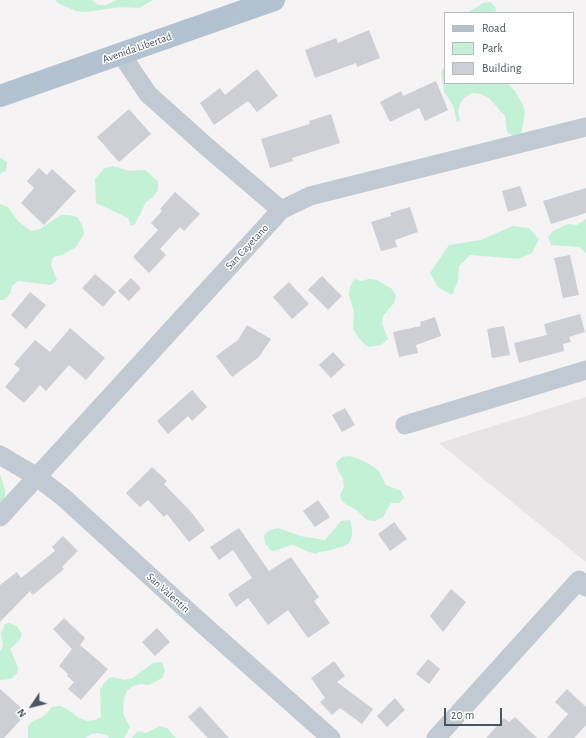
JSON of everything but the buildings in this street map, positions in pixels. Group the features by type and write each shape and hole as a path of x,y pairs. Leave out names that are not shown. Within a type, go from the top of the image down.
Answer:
{"main road":[{"name":"Avenida Libertad","path":"0,96 274,0"}],"street":[{"path":"121,54 148,94 207,148 281,210"},
{"name":"San Cayetano","path":"0,517 281,210 310,196 586,127"},
{"path":"405,425 586,370"},
{"name":"San Valentín","path":"0,455 36,477 63,497 199,621 331,738"},
{"path":"436,738 579,580 586,587"}],"shaded area":[{"path":"586,397 586,562 439,443"}],"green space":[{"path":"55,0 92,0 98,5 106,5 117,0 153,0 139,8 121,7 86,12 76,11 59,4"},
{"path":"491,2 496,8 495,12 469,12 483,3"},
{"path":"444,68 444,84 509,85 515,91 523,105 525,112 521,135 514,137 507,132 505,116 489,98 481,94 472,93 465,97 460,104 458,112 460,120 457,122 453,105 444,92 441,72"},
{"path":"0,158 7,162 6,170 0,174"},
{"path":"113,166 129,171 145,170 158,181 158,190 153,197 146,202 135,224 131,226 128,218 96,203 95,179 105,168"},
{"path":"0,204 8,207 18,221 31,231 40,229 61,215 69,215 77,217 82,225 84,234 76,247 62,255 53,257 51,265 57,280 51,285 18,281 12,286 10,294 4,300 0,300"},
{"path":"586,219 586,253 579,247 551,245 548,237 553,231 568,224 577,225"},
{"path":"513,226 529,228 539,239 532,253 519,259 470,255 459,266 458,281 452,295 438,287 430,273 449,245 481,240"},
{"path":"354,279 361,281 369,279 377,280 392,289 396,296 394,303 383,316 382,324 388,339 381,345 369,347 362,342 353,329 354,312 349,295 350,287"},
{"path":"350,456 366,462 379,471 386,485 401,491 404,498 399,503 391,503 383,517 375,521 367,520 355,509 341,500 340,495 344,487 343,478 338,471 336,463 342,457"},
{"path":"0,474 5,490 5,499 0,516"},
{"path":"350,520 352,536 349,543 342,547 318,552 317,554 293,545 271,551 265,543 264,535 270,530 278,528 300,536 325,540 341,521"},
{"path":"9,623 17,626 22,634 19,641 10,649 18,669 17,673 11,679 0,680 0,651 3,646 1,633 5,624"},
{"path":"162,662 165,671 162,678 149,685 141,684 133,686 127,691 124,698 123,714 130,727 124,738 109,738 107,735 98,733 91,734 85,738 28,738 28,726 33,721 41,718 52,707 60,706 67,709 79,718 87,721 95,720 101,717 100,690 110,677 125,680 133,678 153,663"},
{"path":"160,726 167,728 176,738 132,738 138,731 146,733"}]}
